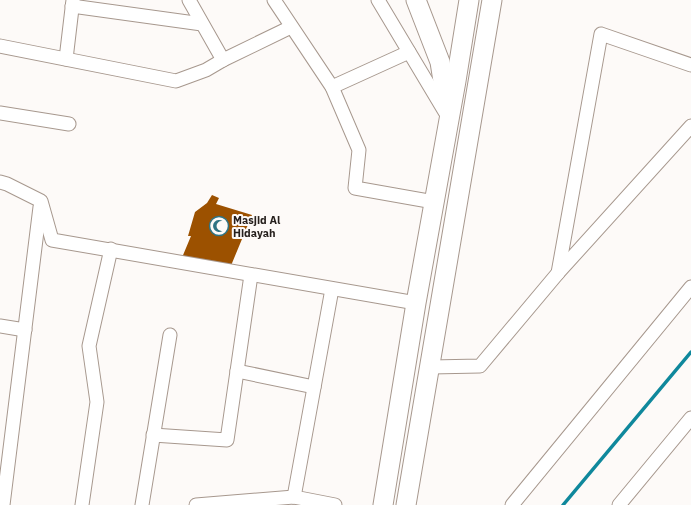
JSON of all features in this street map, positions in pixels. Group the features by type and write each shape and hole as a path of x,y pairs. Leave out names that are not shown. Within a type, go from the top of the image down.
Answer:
{"street":[{"path":"189,0 223,60"},
{"path":"274,0 332,87 359,150 355,188 434,202"},
{"path":"378,0 449,119"},
{"path":"416,0 440,62 449,119"},
{"path":"383,505 416,303 469,0"},
{"path":"406,505 431,367 492,0"},
{"path":"66,59 73,3 202,24"},
{"path":"0,46 176,81 206,70 223,60 291,27"},
{"path":"558,273 602,34 691,65"},
{"path":"332,87 409,52"},
{"path":"0,113 69,124"},
{"path":"431,367 480,366 558,273 691,126"},
{"path":"0,182 41,201 52,240 416,303"},
{"path":"3,505 41,201"},
{"path":"82,505 98,402 89,346 111,250"},
{"path":"153,435 227,440 251,275"},
{"path":"512,505 691,287"},
{"path":"294,497 332,289"},
{"path":"0,326 24,330"},
{"path":"142,505 170,336"},
{"path":"237,371 314,387"},
{"path":"619,505 691,418"},
{"path":"196,505 294,497 334,505"}],"building":[{"name":"Masjid Al Hidayah","path":"212,195 219,198 216,204 252,215 230,268 196,258 194,261 181,260 191,236 188,236 195,212 207,203"}],"waterway":[{"path":"563,505 691,352"}],"place":[{"name":"Masjid Al Hidayah","path":"219,226"}]}
